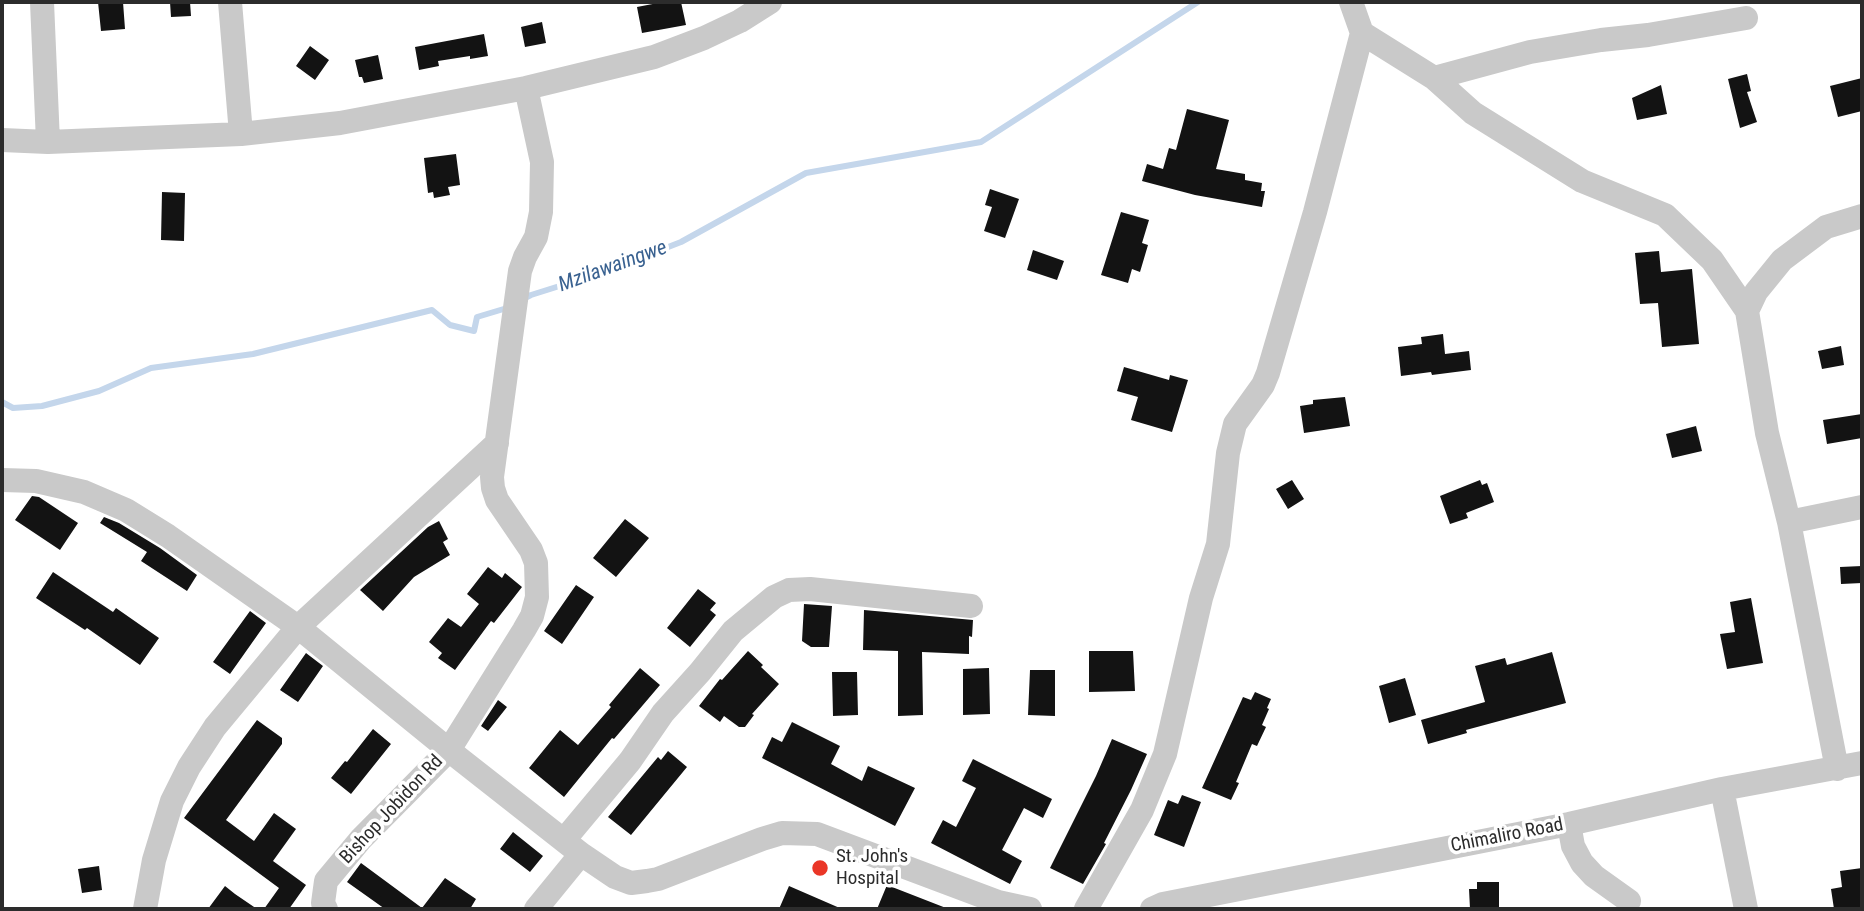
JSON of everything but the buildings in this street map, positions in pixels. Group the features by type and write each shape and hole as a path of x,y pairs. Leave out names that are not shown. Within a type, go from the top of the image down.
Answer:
{"street":[{"path":"42,2 48,142"},
{"path":"230,2 241,134"},
{"path":"2,140 48,142 241,134 340,123 526,88 654,57 740,21 770,2"},
{"path":"1086,909 1142,810 1165,754 1201,598 1218,544 1223,484 1235,424 1263,385 1268,373 1315,212 1362,33 1351,2"},
{"path":"1434,78 1530,52 1746,18"},
{"path":"1362,33 1434,78 1474,113 1582,181 1665,215 1712,260 1747,312 1767,433 1789,522 1837,769"},
{"name":"Bishop Jobidon Rd","path":"326,909 323,903 326,881 361,839 449,750 524,630 532,616 537,597 536,563 531,550 496,500 492,477 520,271 536,237 541,212 542,162 526,88"},
{"path":"1747,312 1756,292 1782,260 1826,227 1862,216"},
{"path":"145,909 154,860 172,801 189,767 215,727 298,627 496,443"},
{"path":"2,480 37,481 84,492 126,510 168,536 298,627 573,847 604,870 631,883 658,879 782,833 817,834 998,902 1030,909"},
{"path":"1789,522 1862,507"},
{"path":"536,909 573,847 663,713 733,631 774,597 789,590 810,589 971,606"},
{"name":"Chimaliro Road","path":"1152,909 1163,904 1569,824 1722,789 1862,763"},
{"path":"1722,789 1746,909"},
{"path":"1569,824 1573,846 1582,863 1594,876 1629,901"}],"waterway":[{"name":"Mzilawaingwe","path":"523,299 681,242 806,173 981,142 1198,2"},
{"name":"Mzilawaingwe","path":"2,402 13,408 42,406 99,391 151,368 253,354 432,310 450,325 474,331 477,317 507,308"}],"place":[{"name":"St. John's Hospital","path":"820,868"}]}
